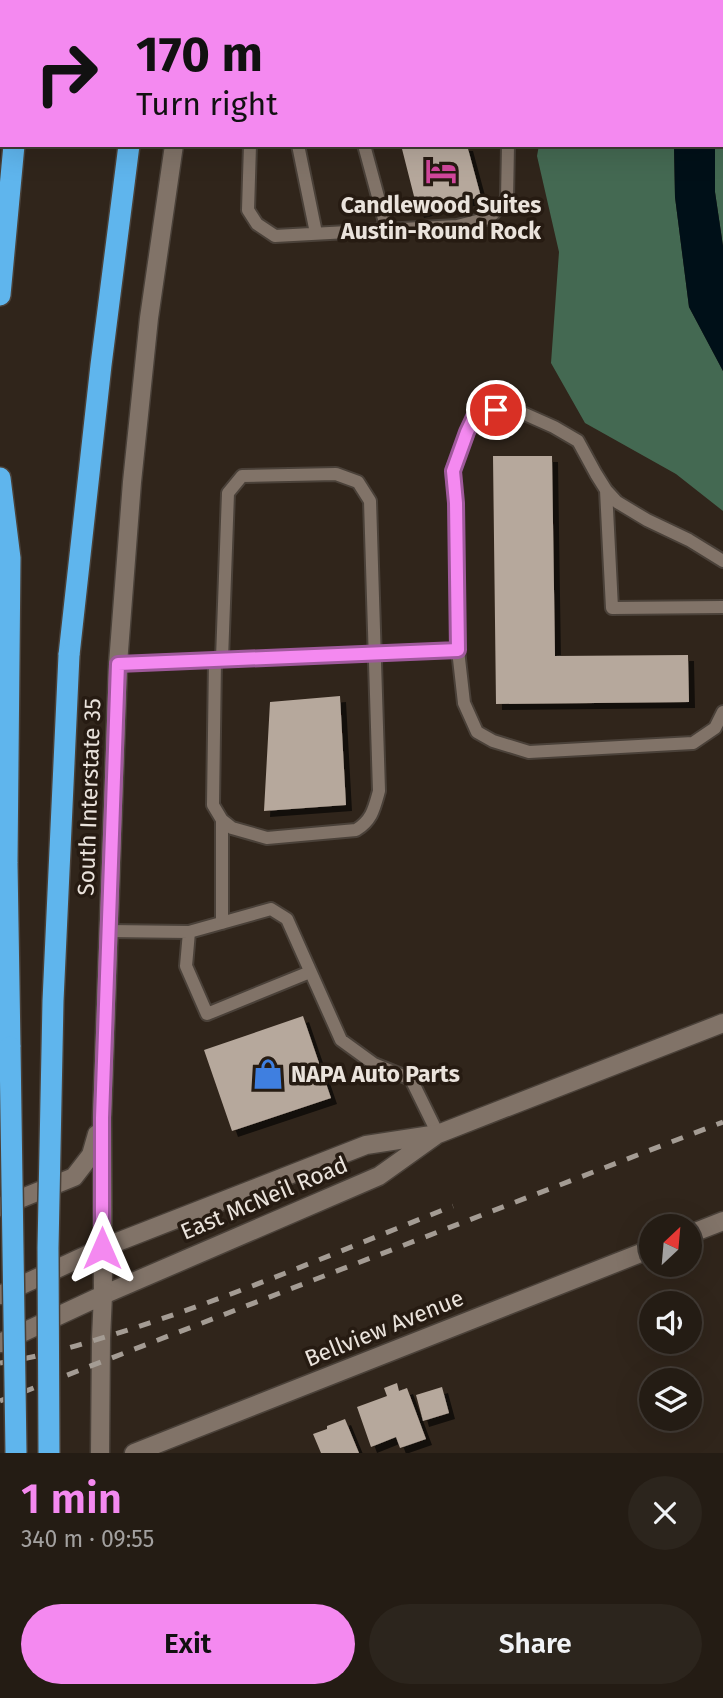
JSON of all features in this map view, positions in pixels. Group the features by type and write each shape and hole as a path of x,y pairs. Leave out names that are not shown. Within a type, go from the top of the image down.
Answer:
{"highway":[{"path":"0,295 14,147"},
{"path":"49,1453 48,1248 52,1028 69,656 101,365 129,147"},
{"path":"0,478 10,558 7,850 16,1453"}],"main road":[{"name":"South Interstate 35","path":"100,1453 102,1118 118,664 149,318 174,147"},
{"name":"East McNeil Road","path":"0,1343 103,1295 379,1176 438,1135 723,1023"},
{"path":"0,1207 74,1177 91,1154 102,1118"},
{"name":"East McNeil Road","path":"0,1295 102,1248 366,1145 438,1135"},
{"path":"702,1229 723,1221"},
{"name":"Bellview Avenue","path":"134,1453 639,1254"}],"lane":[{"path":"250,147 248,210 257,224 275,236 457,226 489,218 507,199 508,147"},
{"path":"298,147 316,233"},
{"path":"365,147 387,230"},
{"path":"723,561 617,502 606,490 578,441 554,427 517,411 496,410 474,417 453,471 456,503 458,650 464,704 477,732 493,741 528,752 693,743 715,728 723,712"},
{"path":"336,474 358,482 370,501 375,653 379,791 366,824 356,830 267,838 232,828 222,820 213,806 218,659 228,493 242,476 336,474"},
{"path":"606,490 612,608 723,607"},
{"path":"118,664 458,650"},
{"path":"222,820 222,923"},
{"path":"109,931 189,932 271,909 287,919 341,1040 374,1065 411,1079 438,1135"},
{"path":"189,932 186,965 206,1014 310,972"}],"green space":[{"path":"539,147 674,147 675,197 689,307 723,371 723,511 676,474 585,423 551,363 559,252 537,156"},
{"path":"714,147 723,147 723,246 715,192"}],"shaded area":[{"path":"674,147 715,147 715,192 723,246 723,371 689,307 675,197"}],"building":[{"name":"Candlewood Suites Austin-Round Rock","path":"402,147 468,147 481,197 418,212"},
{"path":"493,456 552,456 555,656 688,655 689,702 496,704"},
{"path":"340,696 346,805 264,811 270,702"},
{"name":"NAPA Auto Parts","path":"303,1016 331,1098 232,1131 204,1050"},
{"path":"397,1383 399,1391 407,1388 426,1439 400,1448 396,1437 371,1447 357,1407 387,1396 384,1388"},
{"path":"442,1387 449,1413 423,1421 416,1395"},
{"path":"345,1419 359,1453 321,1453 313,1434"}],"railway":[{"path":"0,1401 723,1122"},
{"path":"0,1363 68,1348 174,1314 294,1270 453,1206"}],"place":[{"name":"Candlewood Suites Austin-Round Rock","path":"441,171"},
{"name":"NAPA Auto Parts","path":"268,1074"}],"route":[{"path":"102,1248 102,1118 118,664 458,650 456,503 453,471 474,417 496,410"}]}
